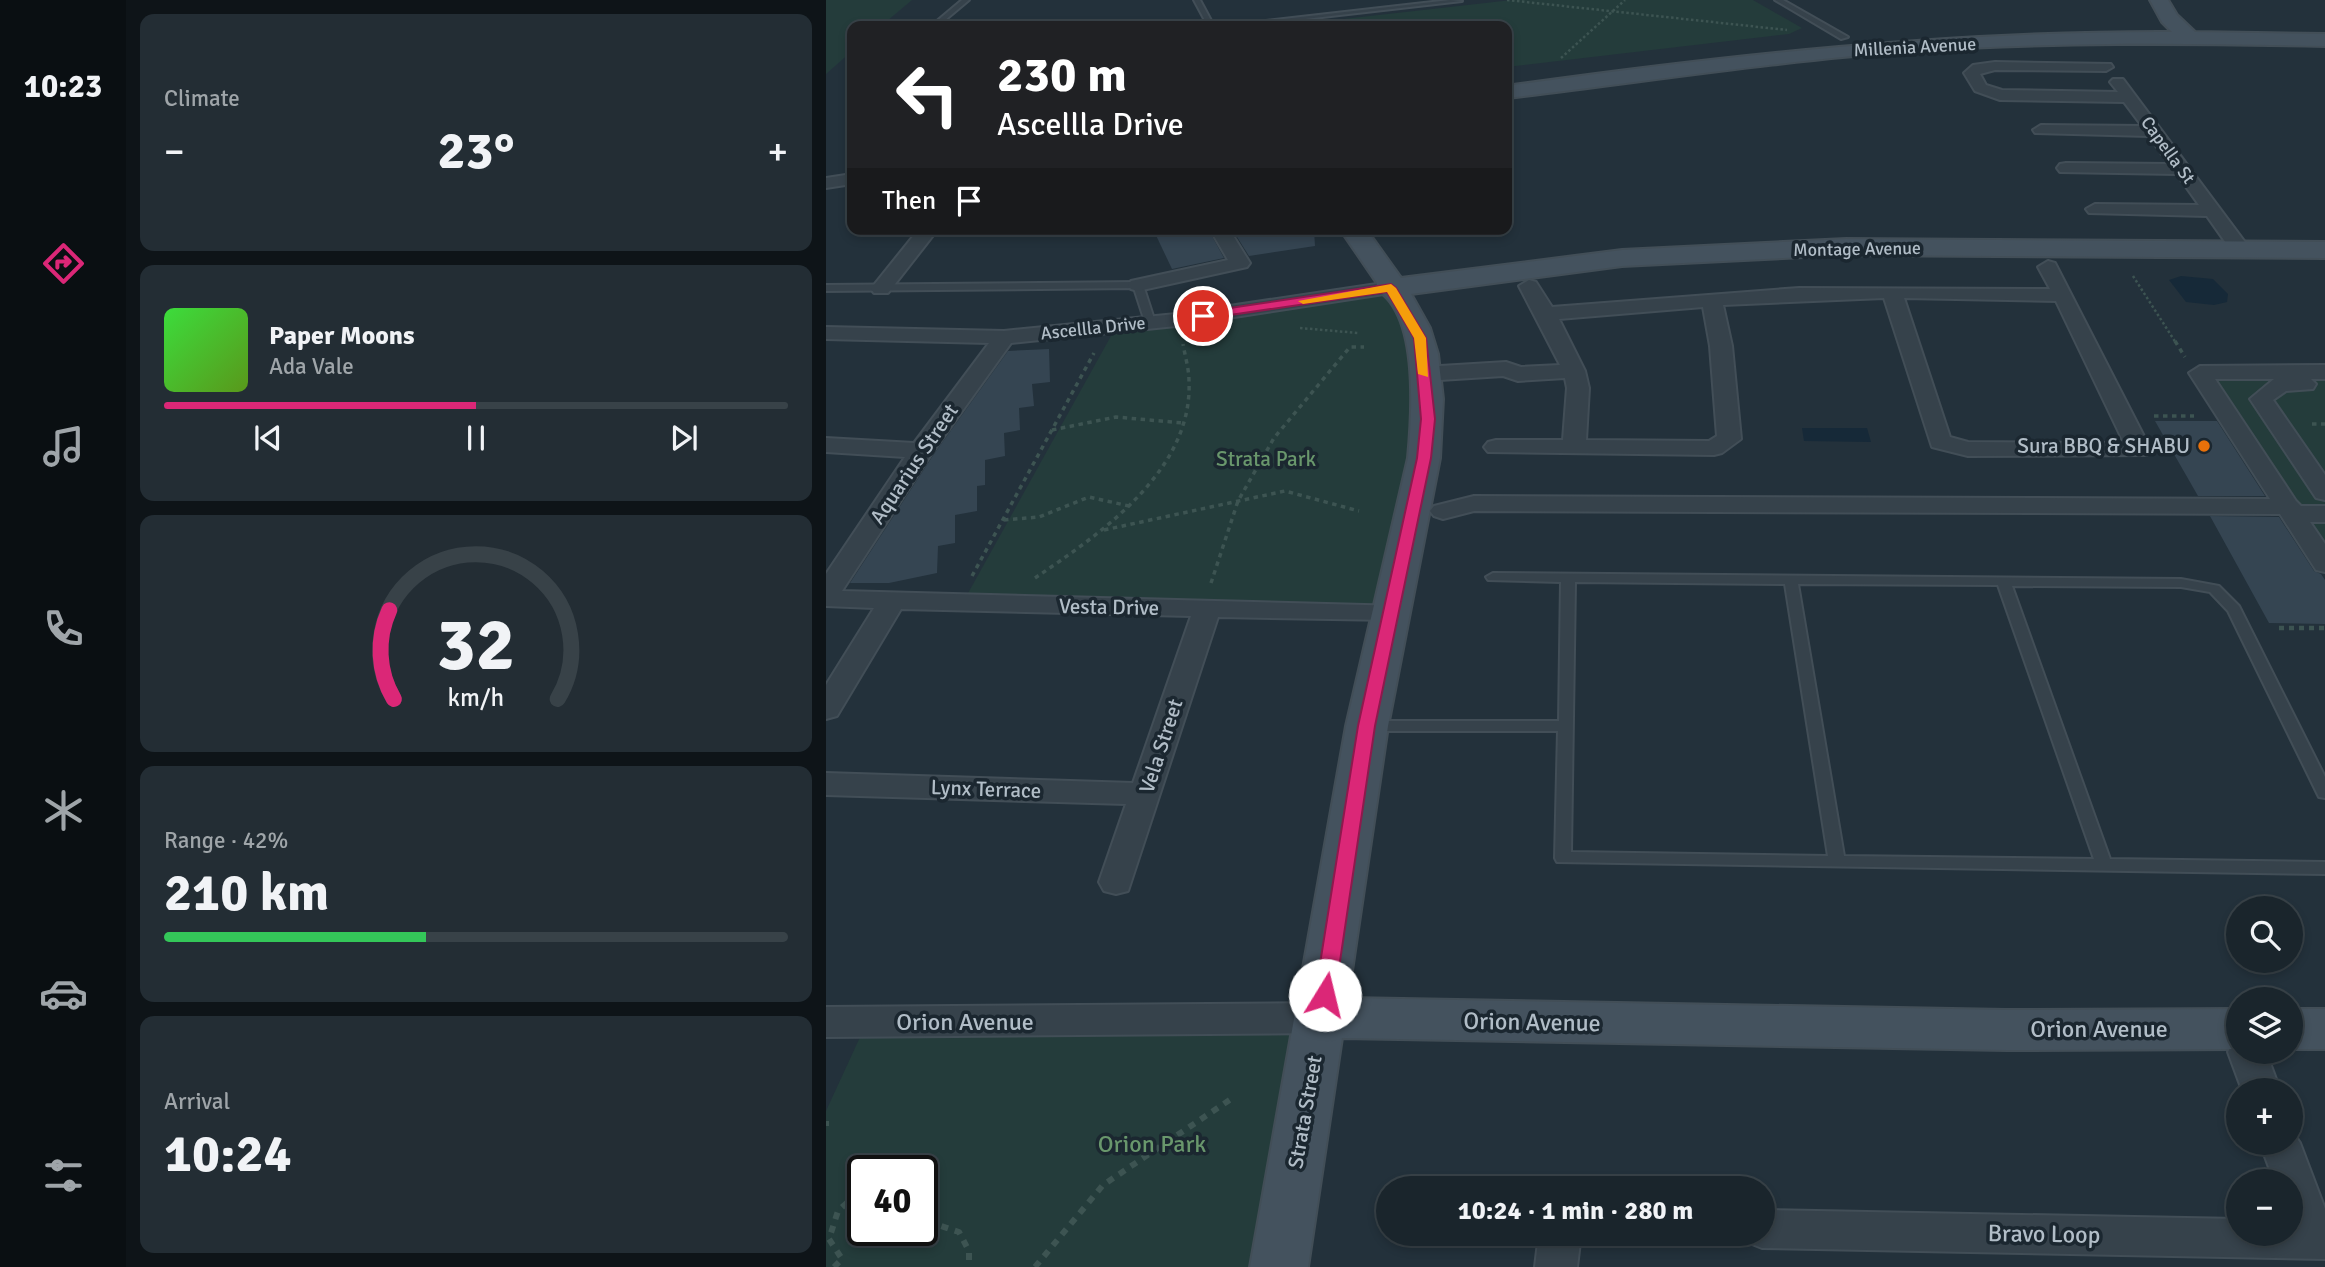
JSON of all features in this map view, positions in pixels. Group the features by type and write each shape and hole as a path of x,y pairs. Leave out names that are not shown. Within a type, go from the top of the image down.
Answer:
{"street":[{"path":"2159,0 2182,31"},
{"name":"Millenia Avenue","path":"1512,75 1566,68 1852,44 2047,40 2182,31 2325,27"},
{"name":"Millenia Avenue","path":"2182,31 2325,40"},
{"name":"Millenia Avenue","path":"1512,91 1852,44"},
{"name":"Capella St","path":"2096,52 2240,249"},
{"path":"2106,66 1989,66 1973,71 1983,90 2003,96 2129,97"},
{"path":"2041,130 2154,131"},
{"path":"826,166 847,164"},
{"path":"2066,168 2181,169"},
{"path":"826,183 847,180"},
{"path":"2095,209 2211,211"},
{"path":"881,289 924,235"},
{"path":"1138,285 1240,263 1223,235"},
{"name":"Strata Street","path":"1279,1267 1367,726 1424,458 1428,419 1420,338 1357,235"},
{"name":"Montage Avenue","path":"1391,288 1622,258 1846,247 2325,250"},
{"path":"1892,293 1940,442 1968,449 2140,450 2049,267"},
{"path":"1529,286 1574,371 1578,388 1574,447"},
{"name":"Ascellla Drive","path":"826,333 1004,337 1176,320 1391,288"},
{"path":"1546,314 1801,293 2063,295"},
{"path":"1496,447 1714,448 1729,439 1721,346 1712,300"},
{"name":"Aquarius Street","path":"826,596 921,451 1004,337"},
{"path":"1424,379 1508,380 1518,374 1574,371"},
{"path":"2324,377 2200,373 2325,564"},
{"path":"2324,377 2281,384 2261,399 2325,494"},
{"path":"826,445 921,451"},
{"path":"1443,511 1474,503 2291,510 2325,514"},
{"name":"Vesta Drive","path":"826,596 892,602 1207,600 1393,612"},
{"name":"Vela Street","path":"1116,882 1207,600"},
{"path":"826,709 892,602"},
{"name":"Lynx Terrace","path":"826,784 1145,794"},
{"name":"Orion Avenue","path":"826,1022 1321,1018 2006,1030 2226,1029"},
{"path":"2303,1029 2325,1029"},
{"path":"2285,1155 2320,1240"},
{"name":"Bravo Loop","path":"1775,1229 2320,1240"},
{"path":"1556,1267 1559,1246"}],"lane":[{"path":"940,21 966,0"},
{"path":"1197,0 1209,21"},
{"path":"1778,0 1852,44"},
{"path":"1274,21 1461,1"},
{"path":"826,288 1138,285 1150,322"},
{"path":"1493,577 2181,583 2214,589 2234,609 2325,793"},
{"path":"1568,577 1563,858 2325,868"},
{"path":"1791,580 1838,862"},
{"path":"2004,582 2104,865"},
{"path":"1367,726 1566,726"}],"path":[{"path":"1507,0 1794,31"},
{"path":"1566,68 1561,58 1625,0"},
{"path":"1031,580 1101,530 1129,506 1145,491 1163,464 1188,412 1188,360 1176,320"},
{"path":"971,578 1108,328"},
{"path":"1207,600 1238,501 1274,438 1350,347 1364,347"},
{"path":"2149,416 2229,417"},
{"path":"1052,430 1116,417 1183,423"},
{"path":"1101,530 1285,491 1359,511"},
{"path":"1003,520 1040,517 1089,497 1109,499 1129,506"},
{"path":"2279,628 2325,628"},
{"path":"1035,1267 1103,1185 1234,1097"},
{"path":"826,1121 826,1126"},
{"path":"834,1267 842,1259 829,1239 838,1211 847,1203"},
{"path":"938,1225 959,1232 969,1251 969,1267"}],"green space":[{"path":"826,0 912,0 887,21 847,21 847,55 826,74"},
{"path":"1512,0 1753,0 1802,28 1789,34 1512,66 1512,21 1325,21"},
{"name":"Strata Park","path":"1390,288 1420,338 1393,612 962,604 1116,327"},
{"path":"2223,375 2325,375 2325,554 2214,380"},
{"name":"Orion Park","path":"1321,1018 1279,1267 826,1267 826,1111 867,1022"}],"water":[{"path":"2181,276 2213,279 2228,294 2227,302 2214,305 2186,302 2169,280"},
{"path":"1802,428 1867,428 1871,442 1804,441"}],"building":[{"path":"1156,235 1211,235 1224,258 1172,269"},
{"path":"1236,235 1314,235 1315,246 1249,256"},
{"path":"1049,349 1050,382 1032,384 1034,406 1019,408 1020,430 1004,433 1005,456 985,460 985,485 977,486 977,511 955,515 955,543 938,546 937,573 889,583 850,583 934,454 1008,351"},
{"name":"Sura BBQ & SHABU","path":"2155,421 2217,421 2265,496 2198,496"},
{"path":"2210,516 2279,517 2314,571 2321,574 2325,580 2325,624 2269,623"}],"slow traffic":[{"path":"1303,301 1391,288 1420,338 1424,374"}],"place":[{"name":"Sura BBQ & SHABU","path":"2204,446"}],"route":[{"path":"1203,316 1391,288 1420,338 1428,419 1424,458 1367,726 1325,995"}]}
